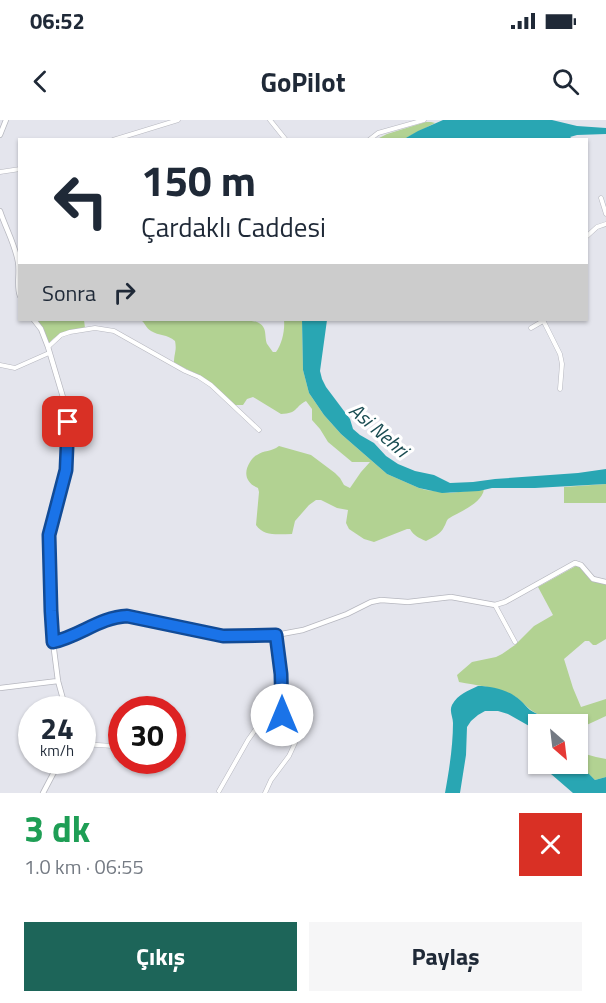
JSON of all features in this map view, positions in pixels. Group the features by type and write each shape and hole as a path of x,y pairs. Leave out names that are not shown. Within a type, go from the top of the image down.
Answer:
{"street":[{"path":"0,135 6,120"},
{"path":"120,138 178,120"},
{"path":"270,120 284,138"},
{"path":"372,138 378,133 424,120"},
{"path":"0,172 18,169"},
{"path":"601,198 606,214"},
{"path":"0,211 15,249 18,265"},
{"path":"588,235 597,227 606,224"},
{"path":"35,321 41,329 48,347 68,422 66,470 49,535 53,642 62,696"},
{"path":"531,328 542,321"},
{"path":"544,321 560,354 562,364 560,389"},
{"path":"48,347 61,335 70,332 95,328 114,332 185,371 199,376 259,430"},
{"path":"0,365 15,368 49,353"},
{"path":"53,642 76,635 114,616 127,616 223,636 276,635 313,626 381,600 408,602 451,597 495,605 505,602 575,563 581,565 593,579 606,582"},
{"path":"495,605 515,642"},
{"path":"276,635 282,704 278,735"},
{"path":"0,688 58,681"},
{"path":"219,791 258,726 295,743 265,793"},
{"path":"43,793 53,774"}],"green space":[{"path":"426,122 435,123 406,138 379,138"},
{"path":"38,321 84,321 85,328 61,334 49,343"},
{"path":"142,321 255,321 263,326 267,344 273,352 276,352 283,337 284,321 302,321 303,370 309,393 341,434 387,474 419,488 450,493 484,489 482,494 470,507 448,519 441,532 426,541 410,529 374,542 364,539 349,529 346,523 348,510 337,508 321,500 316,500 309,505 295,521 292,534 272,534 263,531 256,525 258,488 248,480 246,474 255,456 279,446 311,455 350,488 370,462 352,462 328,442 312,420 312,409 306,401 293,411 281,414 253,397 247,399 243,405 234,405 203,377 174,363 175,341 148,328"},
{"path":"606,484 606,503 564,503 564,487"},
{"path":"576,566 592,580 606,584 606,639 596,645 585,641 564,659 581,707 606,699 606,716 588,724 588,714 538,714 516,697 502,691 459,682 457,675 472,662 502,654 534,626 553,615 538,587"},
{"path":"588,755 606,759 606,777 595,780 588,774"}],"water":[{"path":"443,120 552,120 577,126 606,128 606,134 577,135 571,138 406,138"},
{"path":"302,321 327,321 320,371 326,387 350,419 353,429 374,443 386,456 415,471 434,475 450,483 606,469 606,484 492,488 442,493 419,488 387,474 341,434 309,393 303,370"},
{"path":"478,686 506,691 537,714 528,714 528,725 498,711 485,711 478,715 467,727 466,755 460,793 445,793 452,741 451,707 460,695"},
{"path":"588,773 595,780 606,777 606,793 573,793 551,774"}],"route":[{"path":"68,422 66,470 49,535 53,642 76,635 114,616 127,616 223,636 276,635 281,674 282,715"}],"water label":[{"name":"Asi Nehri","path":"379,430"}]}
